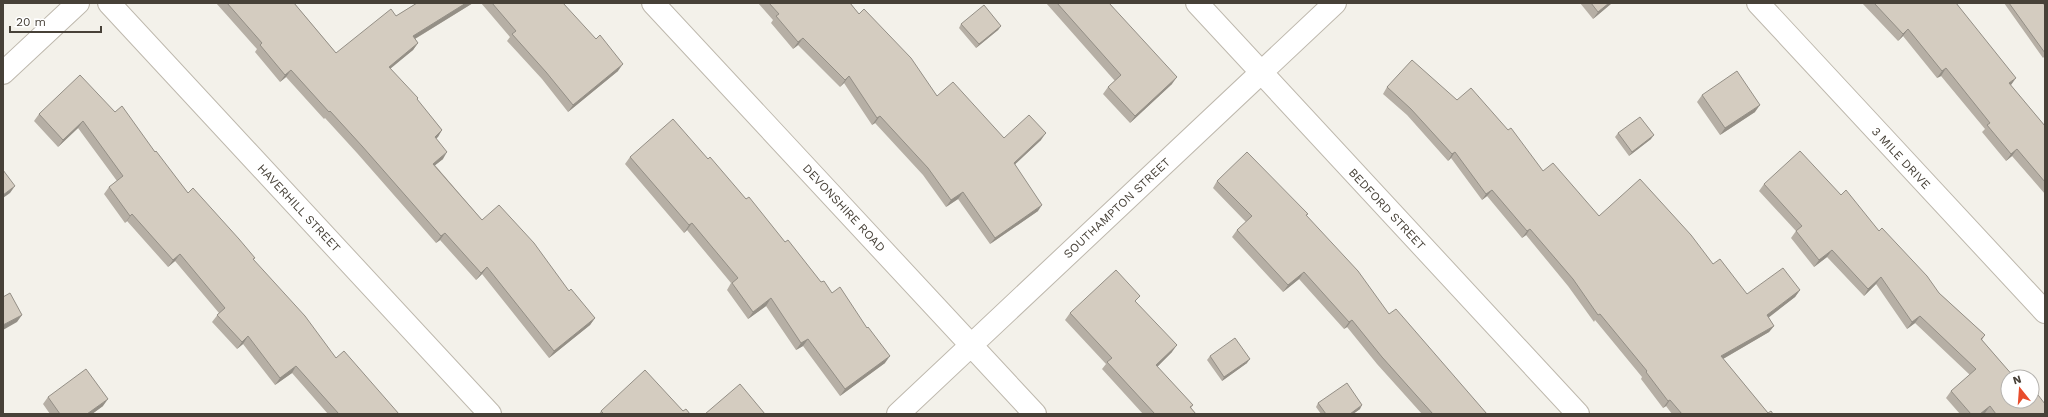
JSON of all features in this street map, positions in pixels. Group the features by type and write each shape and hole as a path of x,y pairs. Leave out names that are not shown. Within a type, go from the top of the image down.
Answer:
{"street":[{"path":"3,73 78,3"},
{"name":"HAVERHILL STREET","path":"109,3 490,414"},
{"name":"DEVONSHIRE ROAD","path":"653,3 1035,414"},
{"name":"BEDFORD STREET","path":"1197,3 1578,414"},
{"name":"SOUTHAMPTON STREET","path":"898,414 1335,3"},
{"name":"3 MILE DRIVE","path":"1758,3 2045,312"}],"building":[{"path":"227,3 294,3 336,53 391,9 396,16 417,3 466,3 413,36 418,43 389,67 418,98 417,99 442,130 435,137 447,152 433,164 482,220 499,205 534,243 569,291 571,289 595,318 554,351 487,267 481,273 445,233 441,236 362,146 291,70 285,75 260,45 262,43"},
{"path":"492,3 563,3 596,39 600,35 623,64 573,105 512,34 516,31"},
{"path":"769,3 850,3 859,14 864,9 911,58 937,96 953,82 1004,138 1029,115 1046,133 1014,163 1042,205 995,238 963,192 951,200 928,168 880,116 877,118 849,76 845,80 803,38 798,42 776,16 779,14"},
{"path":"1057,3 1109,3 1177,77 1135,116 1108,87 1121,75"},
{"path":"1591,3 1609,3 1598,12"},
{"path":"1874,3 1956,3 2016,78 2009,83 2045,126 2045,182 2017,149 2011,154 1987,125 1990,123 1946,68 1942,71 1908,29 1903,34"},
{"path":"2009,3 2043,3 2045,6 2045,53"},
{"path":"984,5 1001,26 979,44 961,24"},
{"path":"1412,60 1457,100 1471,88 1508,130 1511,128 1543,171 1553,163 1599,216 1640,179 1691,235 1713,264 1720,259 1747,294 1783,268 1800,290 1767,315 1774,326 1721,356 1768,413 1771,411 1773,414 1682,414 1670,400 1668,401 1646,372 1647,371 1600,314 1598,315 1573,279 1530,229 1527,231 1492,190 1486,194 1455,152 1452,154 1411,109 1387,87"},
{"path":"1737,71 1760,105 1725,128 1702,95"},
{"path":"80,75 115,112 122,106 155,152 156,151 188,193 193,188 239,239 255,258 253,259 305,316 336,358 344,351 399,414 339,414 296,366 280,378 248,336 242,342 217,315 225,308 180,254 173,260 132,214 130,216 109,187 123,176 83,121 63,140 39,114"},
{"path":"1640,117 1654,135 1632,152 1618,133"},
{"path":"673,119 708,159 710,157 746,199 749,197 785,242 788,240 821,282 824,281 832,293 840,287 867,328 868,327 890,356 845,389 808,339 801,343 771,298 753,312 732,283 738,278 692,223 689,225 630,157"},
{"path":"1800,151 1841,195 1846,190 1879,231 1882,228 1927,276 1939,293 1985,335 1981,339 2007,369 2000,369 2000,409 2040,409 2040,398 2045,404 2045,414 1996,414 1990,406 1980,414 1971,414 1951,391 1976,369 1920,316 1912,322 1881,277 1868,289 1832,250 1819,260 1796,231 1802,226 1764,184"},
{"path":"1247,152 1308,214 1306,215 1358,271 1389,314 1396,309 1487,414 1433,414 1382,357 1352,320 1349,322 1304,272 1288,285 1237,230 1252,216 1217,181"},
{"path":"3,170 15,186 3,195"},
{"path":"1116,270 1140,296 1135,301 1177,345 1156,365 1193,405 1190,407 1196,414 1155,414 1107,362 1112,358 1070,313"},
{"path":"10,293 22,315 3,325 3,297"},
{"path":"1235,338 1250,359 1224,377 1210,356"},
{"path":"86,369 108,399 87,414 60,414 48,397"},
{"path":"645,370 683,411 686,409 690,414 604,414 601,411"},
{"path":"1347,383 1362,405 1350,414 1326,414 1318,403"},
{"path":"740,384 765,414 705,414"}]}
